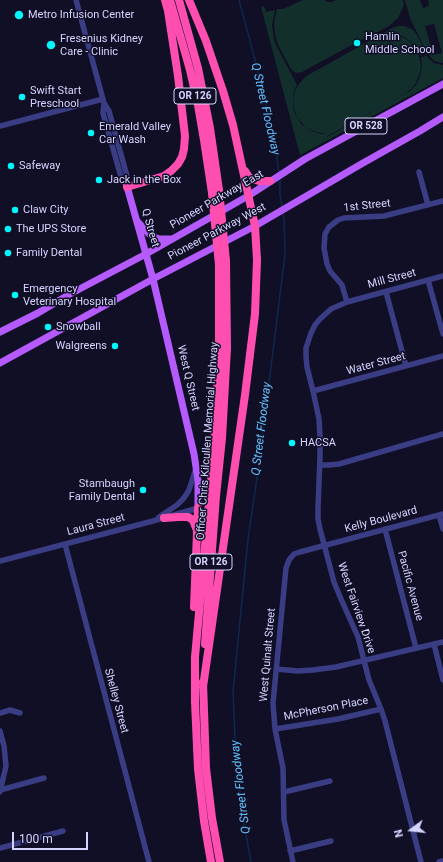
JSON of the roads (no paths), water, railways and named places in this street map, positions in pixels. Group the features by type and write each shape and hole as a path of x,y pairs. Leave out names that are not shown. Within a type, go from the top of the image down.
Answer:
{"highway":[{"path":"126,185 164,176 178,164 184,149 184,125 178,76 165,0"},
{"name":"Officer Chris Kilcullen Memorial Highway","path":"170,0 190,70 216,192"},
{"name":"Officer Chris Kilcullen Memorial Highway","path":"179,0 198,68 210,128 222,263 227,348 205,638 203,687 206,768 212,818 220,862"},
{"path":"189,0 206,41 233,125 255,226 257,260 255,314 245,395 203,687"},
{"path":"242,165 249,178 252,180 270,181"},
{"name":"Officer Chris Kilcullen Memorial Highway","path":"211,862 204,821 198,769 195,702 195,657 214,440 219,356 222,263"},
{"path":"195,657 194,626 198,508"},
{"path":"164,518 178,516 188,517 193,520 197,530"}],"main road":[{"name":"Pioneer Parkway East","path":"0,332 146,254 248,196 305,159 443,84"},
{"name":"Pioneer Parkway West","path":"0,363 153,279 255,226 273,214 443,117"},
{"name":"Q Street","path":"126,185 153,279"},
{"path":"137,221 154,237 159,239 172,239"},
{"name":"West Q Street","path":"153,279 197,466 199,490 198,508"}],"street":[{"name":"Q Street","path":"76,0 103,101 109,111 127,176 126,185"},
{"path":"0,126 103,101"},
{"path":"419,172 428,205"},
{"name":"1st Street","path":"347,302 342,285 326,264 324,248 325,234 329,227 338,220 344,218 384,216 443,201"},
{"name":"Mill Street","path":"347,302 443,276"},
{"path":"428,280 443,334"},
{"path":"386,292 406,366"},
{"name":"West Fairview Drive","path":"347,302 335,307 317,322 311,333 306,348 307,367 319,419 320,465 318,519 334,582 358,637 369,680 381,709 421,862"},
{"name":"Water Street","path":"313,391 443,356"},
{"path":"320,465 339,464 443,434"},
{"path":"153,521 184,498 189,490 197,466"},
{"name":"Laura Street","path":"0,562 198,508"},
{"path":"441,514 443,529"},
{"name":"Kelly Boulevard","path":"324,545 441,514"},
{"name":"Pacific Avenue","path":"385,529 416,648"},
{"name":"Shelley Street","path":"65,544 149,862"},
{"name":"West Quinalt Street","path":"293,862 284,820 282,768 275,729 273,703 276,669 286,568 289,560 294,554 324,545"},
{"path":"276,669 298,671 336,667 443,642"},
{"path":"434,644 443,680"},
{"name":"McPherson Place","path":"275,729 338,719 381,709"},
{"path":"0,713 10,710 20,713"},
{"path":"0,731 4,746 6,766 0,790 44,778"},
{"path":"284,792 330,781"},
{"path":"0,848 63,832"},
{"path":"290,851 331,841"},
{"path":"439,862 443,861"}],"waterway":[{"name":"Q Street Floodway","path":"239,0 274,137 279,173"},
{"name":"Q Street Floodway","path":"280,179 282,207"},
{"name":"Q Street Floodway","path":"251,862 243,818 236,761 233,692 248,539 259,464 285,254 283,213"}],"place":[{"name":"Metro Infusion Center","path":"19,15"},
{"name":"Hamlin Middle School","path":"357,43"},
{"name":"Fresenius Kidney Care - Clinic","path":"51,45"},
{"name":"Swift Start Preschool","path":"22,97"},
{"name":"Emerald Valley Car Wash","path":"91,133"},
{"name":"Safeway","path":"11,166"},
{"name":"Jack in the Box","path":"99,180"},
{"name":"Claw City","path":"15,210"},
{"name":"The UPS Store","path":"8,229"},
{"name":"Family Dental","path":"8,253"},
{"name":"Emergency Veterinary Hospital","path":"15,295"},
{"name":"Snowball","path":"48,327"},
{"name":"Walgreens","path":"115,346"},
{"name":"HACSA","path":"292,443"},
{"name":"Stambaugh Family Dental","path":"143,490"}]}
